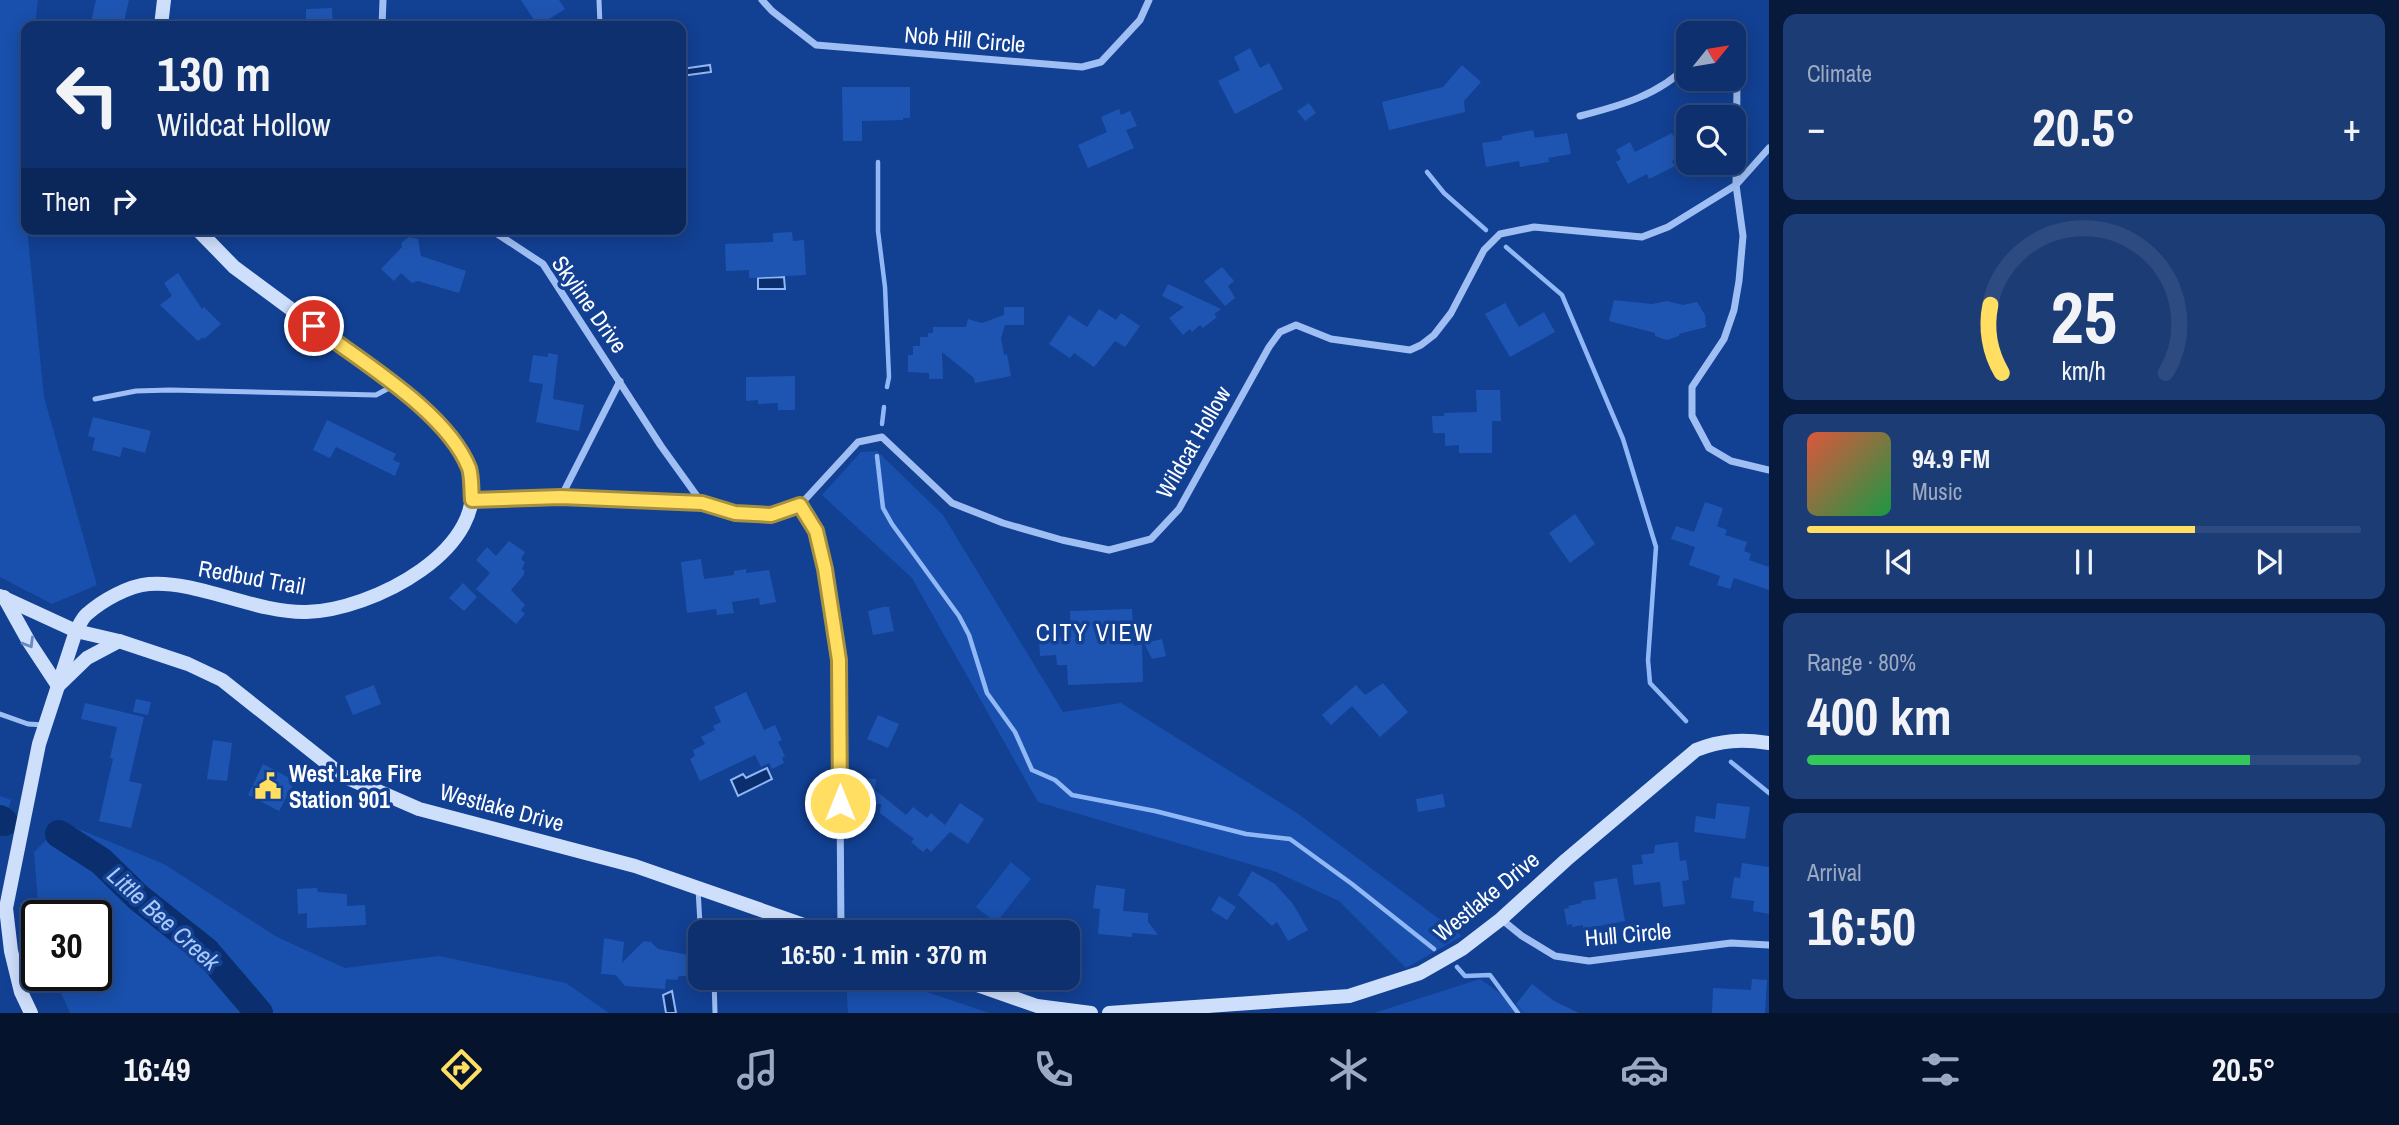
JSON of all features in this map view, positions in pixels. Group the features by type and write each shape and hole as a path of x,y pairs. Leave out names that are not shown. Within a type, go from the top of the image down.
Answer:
{"street":[{"path":"162,21 164,0"},
{"path":"382,21 383,0"},
{"name":"Nob Hill Circle","path":"762,0 772,11 816,44 1082,67 1101,62 1140,20 1149,0"},
{"path":"1580,116 1617,107 1642,97 1676,77"},
{"path":"1737,91 1736,185 1743,236 1734,310 1724,339 1692,387 1692,416 1709,448 1731,461 1769,470"},
{"name":"Wildcat Hollow","path":"800,505 858,442 881,437 952,503 1003,523 1109,550 1151,539 1179,509 1269,347 1280,332 1296,326 1331,339 1410,350 1434,335 1451,313 1484,250 1500,234 1534,227 1642,237 1668,227 1736,185 1769,148"},
{"name":"Redbud Trail","path":"31,1013 21,992 11,951 6,908 45,725 76,631 85,615 134,587 150,584 175,585 272,608 305,612 340,607 372,598 395,587 443,551 462,530 472,500 469,469 448,432 422,406 234,267 203,235"},
{"name":"Skyline Drive","path":"499,235 543,264 661,446 702,503"},
{"name":"Skyline Drive","path":"561,497 620,381"},
{"path":"472,500 561,497 702,503 735,513 771,515 800,505 816,531 839,660 841,920"},
{"path":"2,596 58,686 87,658 119,641"},
{"name":"Westlake Drive","path":"2,596 76,631 119,641 188,664 222,680 343,776 419,809 635,866 790,920"},
{"name":"Westlake Drive","path":"1110,1013 1349,996 1420,973 1462,949 1501,919 1696,750 1716,742 1735,739 1769,743"},
{"name":"Hull Circle","path":"1501,919 1522,936 1555,956 1589,961 1731,943 1769,945"},
{"path":"991,990 1037,1006 1091,1013"}],"lane":[{"path":"599,0 600,21"},
{"path":"95,399 136,391 170,390 376,395 394,385"},
{"path":"0,715 28,724 45,725"},
{"path":"698,888 700,920"},
{"path":"715,990 715,1013"}],"shaded area":[{"path":"0,0 38,0 36,21 21,21 21,235 28,235 44,397 97,585 52,604 0,577"},
{"path":"710,65 711,72 686,75 686,68"},
{"path":"784,277 785,289 758,289 758,278"},
{"path":"877,451 943,515 1063,712 1121,703 1297,813 1462,936 1406,968 1339,901 1276,872 1038,802 912,578 822,495 861,452"},
{"path":"767,768 772,779 738,796 731,780 743,774 746,778"},
{"path":"0,796 11,800 4,822 0,822"},
{"path":"64,823 164,864 277,937 345,968 439,956 566,983 609,1013 70,1013 60,991 112,991 112,900 38,900 34,852"},
{"path":"1011,862 1031,879 998,920 992,920 976,907"},
{"path":"1480,979 1527,1013 1374,1013"},
{"path":"847,990 921,990 989,1013 848,1013"},
{"path":"672,991 676,1013 666,1013 663,995"}],"building":[{"path":"96,0 129,0 124,21 91,21"},
{"path":"521,0 559,0 565,9 546,21 535,21"},
{"path":"332,8 333,21 306,21 306,9"},
{"path":"1250,48 1260,68 1269,63 1283,89 1235,114 1218,81 1240,70 1234,57"},
{"path":"1462,65 1481,82 1464,101 1465,112 1389,130 1382,102 1443,87"},
{"path":"842,87 910,87 910,118 862,121 862,141 843,141"},
{"path":"1309,103 1316,113 1305,121 1297,111"},
{"path":"1119,109 1121,115 1130,111 1137,126 1126,130 1134,148 1088,168 1078,145 1107,132 1101,117"},
{"path":"1533,130 1535,138 1567,133 1571,154 1548,158 1549,162 1520,167 1519,161 1486,167 1482,143"},
{"path":"1672,133 1676,141 1676,159 1672,161 1675,166 1649,179 1647,174 1628,184 1616,162 1621,159 1616,150 1630,142 1635,152"},
{"path":"792,232 793,241 804,240 806,275 749,278 749,270 726,271 725,244 773,242 773,233"},
{"path":"409,237 418,239 421,256 466,271 459,293 418,281 412,283 401,273 394,281 381,269"},
{"path":"1222,267 1234,281 1228,286 1235,298 1225,306 1204,281"},
{"path":"178,273 202,309 204,307 221,324 204,339 203,337 198,341 160,305 172,296 164,283"},
{"path":"1168,284 1221,309 1214,314 1217,317 1203,328 1200,325 1183,335 1169,318 1184,307 1162,296"},
{"path":"1614,300 1652,304 1667,301 1683,305 1697,302 1705,315 1706,327 1667,340 1655,336 1655,333 1609,321"},
{"path":"1505,303 1519,327 1544,312 1555,332 1510,357 1485,314"},
{"path":"1004,307 1024,307 1024,325 1005,325 1001,338 1011,376 975,383 974,378 942,352 943,379 929,379 929,373 908,372 908,355 913,355 913,346 920,346 920,337 928,337 928,333 933,333 933,327 966,327 968,319 982,323 1004,315"},
{"path":"1099,309 1116,320 1121,313 1140,326 1125,347 1115,341 1094,367 1074,353 1070,358 1049,344 1069,315 1087,327"},
{"path":"548,353 558,355 553,399 584,405 579,431 536,422 543,384 529,382 533,355 548,357"},
{"path":"795,376 795,410 778,410 778,403 758,404 758,400 746,401 746,377"},
{"path":"1476,390 1500,390 1501,421 1492,421 1492,453 1459,453 1459,445 1445,446 1445,433 1433,433 1432,416 1477,412"},
{"path":"93,417 151,431 145,453 123,447 120,457 92,450 95,438 88,436"},
{"path":"327,420 396,454 393,460 400,463 395,476 336,447 330,458 313,450"},
{"path":"1705,502 1723,508 1717,526 1727,530 1725,535 1747,542 1744,551 1751,554 1749,560 1769,567 1769,590 1734,578 1730,589 1717,585 1720,576 1689,565 1695,547 1671,539 1676,526 1694,532"},
{"path":"1575,514 1595,544 1570,563 1549,533"},
{"path":"509,541 525,552 521,559 525,562 522,569 525,571 511,590 525,605 521,610 525,614 516,624 476,589 490,573 476,560 487,547 496,556"},
{"path":"701,559 704,579 734,575 734,571 746,569 746,573 769,570 776,602 760,605 759,598 732,602 734,613 717,615 716,609 687,613 681,562"},
{"path":"463,583 477,597 464,611 449,598"},
{"path":"889,607 894,631 873,635 868,611"},
{"path":"1132,609 1134,646 1142,644 1143,682 1068,685 1067,665 1057,665 1056,655 1040,656 1039,638 1071,637 1070,611"},
{"path":"1162,639 1166,656 1152,659 1144,643"},
{"path":"1383,683 1408,712 1380,737 1352,706 1331,725 1322,715 1356,685 1365,695"},
{"path":"374,685 381,704 353,715 345,696"},
{"path":"746,692 764,730 775,725 782,740 778,742 785,756 782,758 784,763 772,769 769,763 761,767 755,755 700,781 690,759 695,756 693,750 705,744 701,737 715,730 713,726 721,722 714,707"},
{"path":"136,699 151,702 148,715 133,712"},
{"path":"85,703 144,717 129,781 142,784 131,828 99,821 117,727 81,719"},
{"path":"878,715 899,724 888,748 867,739"},
{"path":"213,740 232,743 227,781 207,779"},
{"path":"263,764 295,781 279,811 248,795"},
{"path":"859,778 876,779 875,790 906,815 913,807 927,818 931,813 945,825 960,803 984,819 968,844 950,832 931,852 927,848 923,852 911,842 914,839 880,813 881,804 858,803"},
{"path":"1443,794 1445,807 1418,812 1416,799"},
{"path":"1717,803 1750,807 1745,839 1694,832 1696,816 1715,819"},
{"path":"1678,842 1680,861 1686,860 1689,880 1682,881 1685,904 1663,907 1660,882 1634,885 1632,865 1643,864 1641,855 1654,853 1655,845"},
{"path":"1742,863 1769,867 1769,914 1753,911 1754,901 1731,898 1734,877 1740,878"},
{"path":"1252,871 1275,884 1293,904 1308,930 1288,941 1277,922 1272,926 1238,895"},
{"path":"1617,878 1625,921 1583,929 1583,925 1567,925 1564,909 1582,903 1581,901 1596,899 1594,882"},
{"path":"1096,885 1125,889 1123,911 1148,913 1148,922 1158,935 1132,933 1132,937 1098,934 1100,909 1093,908"},
{"path":"317,888 318,892 347,894 347,906 365,905 366,925 307,928 307,913 298,914 297,889"},
{"path":"1219,896 1236,907 1227,920 1211,910"},
{"path":"604,938 624,942 622,963 644,941 651,942 658,949 688,955 687,976 679,976 677,980 666,979 665,989 625,986 616,975 601,974"},
{"path":"1752,979 1767,980 1765,1013 1712,1013 1713,988 1751,990"},
{"path":"1532,984 1554,1001 1579,1013 1526,1013 1516,1004"}],"waterway":[{"path":"878,162 878,231 885,287 889,377 887,387"},
{"path":"1427,172 1444,193 1486,230"},
{"path":"1506,247 1562,295 1623,439 1656,547 1648,660 1650,683 1686,721"},
{"path":"882,424 884,407"},
{"path":"877,456 883,508 959,616 969,635 987,693 1015,732 1032,770 1055,780 1072,795 1155,811 1246,834 1290,839 1434,949"},
{"path":"1731,762 1769,793"},
{"name":"Little Bee Creek","path":"0,819 4,822"},
{"name":"Little Bee Creek","path":"59,834 101,861 139,898 206,951 259,1013"},
{"path":"1457,967 1465,976 1490,975 1518,1013"}],"place":[{"name":"West Lake Fire Station 901","path":"268,786"}],"district":[{"name":"CITY VIEW","path":"1095,632"}],"route":[{"path":"314,326 422,406 448,432 469,469 472,500 561,497 702,503 735,513 771,515 800,505 816,531 825,569 839,660 840,803"}]}
